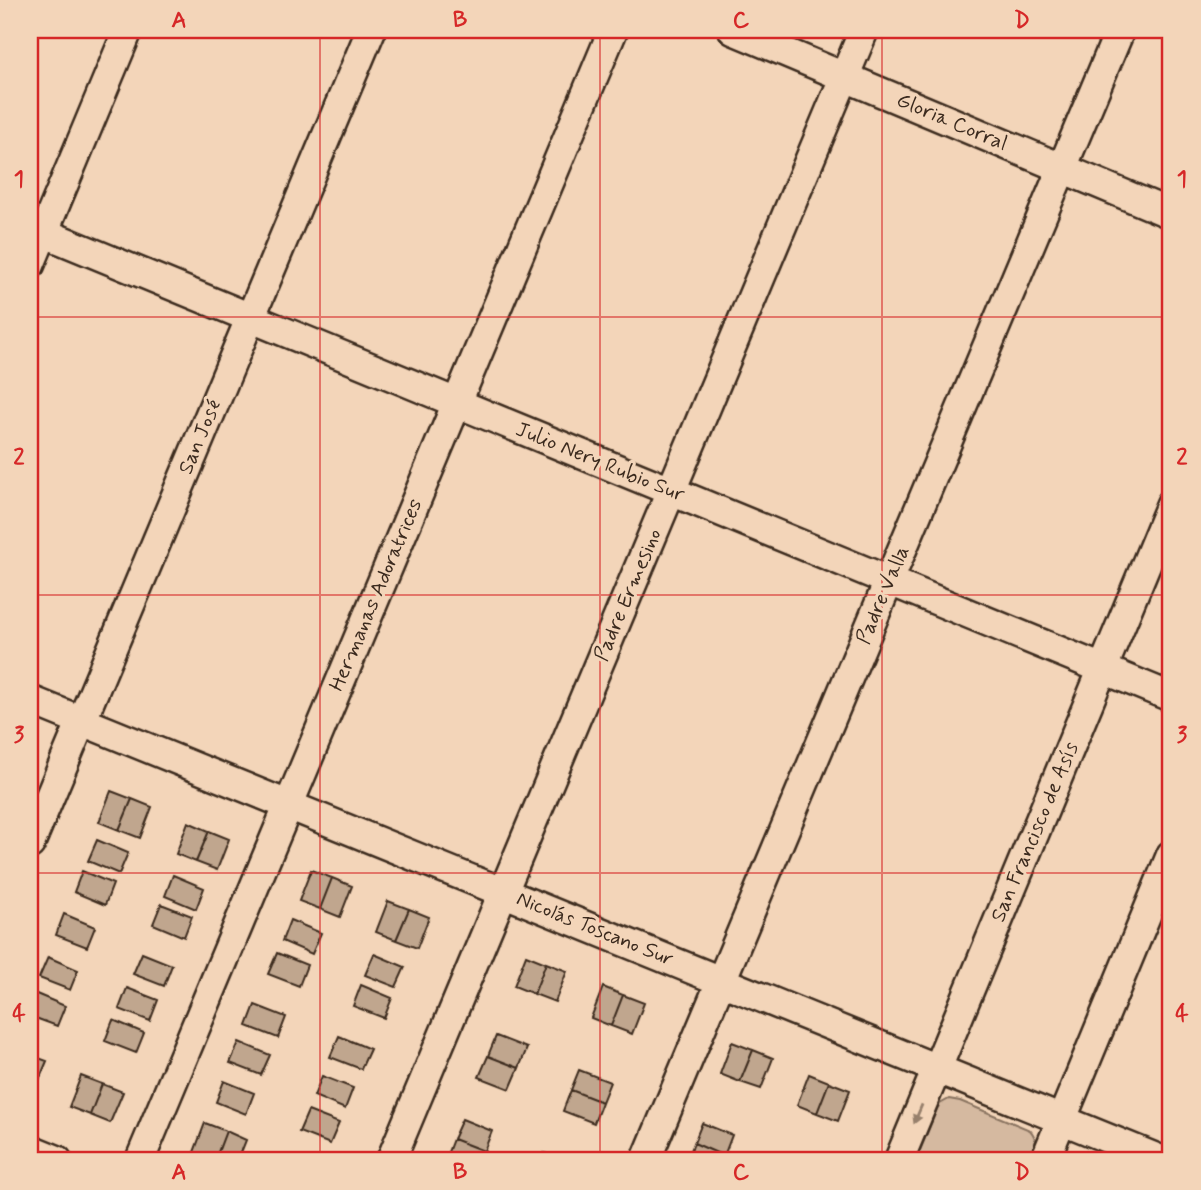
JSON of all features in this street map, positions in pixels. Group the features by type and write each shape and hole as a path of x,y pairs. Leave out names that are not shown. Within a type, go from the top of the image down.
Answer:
{"street":[{"path":"30,265 37,230 128,30"},
{"name":"San José","path":"30,844 371,30"},
{"name":"Hermanas Adoratrices","path":"139,1160 613,30"},
{"name":"Gloria Corral","path":"733,30 1171,214"},
{"name":"Padre Ermesino","path":"391,1160 864,30"},
{"name":"Padre Valla","path":"646,1160 1120,30"},
{"name":"Julio Nery Rubio Sur","path":"37,230 1171,696"},
{"name":"San Francisco de Asís","path":"899,1160 1171,504"},
{"name":"Nicolás Toscano Sur","path":"30,700 1161,1160"},
{"path":"1045,1160 1171,855"},
{"path":"30,1149 57,1160"}],"shaded area":[{"path":"949,1099 1030,1130 1035,1148 1030,1160 916,1160 937,1109"}],"building":[{"path":"111,791 132,799 119,830 99,822"},
{"path":"132,799 152,807 140,838 119,830"},
{"path":"188,822 209,831 196,862 176,854"},
{"path":"209,831 229,839 217,870 196,862"},
{"path":"97,840 128,853 119,874 88,861"},
{"path":"311,870 332,878 320,909 299,901"},
{"path":"82,871 113,884 105,905 74,892"},
{"path":"173,875 204,888 196,909 165,896"},
{"path":"332,878 352,886 340,917 320,909"},
{"path":"388,901 409,909 396,940 376,932"},
{"path":"161,904 192,916 184,937 153,924"},
{"path":"409,909 429,917 417,948 396,940"},
{"path":"64,914 95,927 87,947 56,935"},
{"path":"290,920 321,933 312,954 282,941"},
{"path":"142,953 172,965 164,986 133,974"},
{"path":"277,953 307,965 299,986 268,974"},
{"path":"374,954 405,967 396,987 365,975"},
{"path":"526,955 546,963 534,994 514,986"},
{"path":"48,957 78,970 70,990 39,978"},
{"path":"546,963 567,971 555,1002 534,994"},
{"path":"361,985 392,998 384,1018 353,1006"},
{"path":"603,987 623,995 611,1026 591,1018"},
{"path":"127,988 158,1000 150,1021 119,1009"},
{"path":"34,993 65,1006 57,1026 30,1016"},
{"path":"623,995 644,1003 632,1034 611,1026"},
{"path":"255,1005 286,1017 278,1038 247,1026"},
{"path":"113,1020 144,1033 136,1053 105,1041"},
{"path":"339,1036 370,1049 361,1069 330,1057"},
{"path":"496,1036 527,1048 519,1068 488,1056"},
{"path":"239,1042 270,1055 261,1075 230,1063"},
{"path":"732,1042 753,1050 740,1082 720,1074"},
{"path":"753,1050 773,1058 761,1089 740,1082"},
{"path":"30,1055 47,1061 34,1092 30,1090"},
{"path":"488,1056 519,1068 510,1089 479,1077"},
{"path":"579,1070 610,1082 602,1102 571,1090"},
{"path":"809,1074 829,1082 817,1113 797,1105"},
{"path":"81,1076 102,1084 90,1115 69,1107"},
{"path":"322,1076 353,1088 345,1109 314,1096"},
{"path":"224,1081 254,1093 246,1114 216,1102"},
{"path":"829,1082 850,1090 838,1121 817,1113"},
{"path":"102,1084 123,1092 110,1123 90,1115"},
{"path":"571,1090 602,1102 594,1123 563,1111"},
{"path":"308,1111 339,1123 330,1144 299,1132"},
{"path":"462,1119 492,1131 484,1151 453,1139"},
{"path":"205,1123 226,1131 215,1160 193,1155"},
{"path":"702,1123 732,1135 724,1156 694,1143"},
{"path":"226,1131 246,1140 238,1160 215,1160"},
{"path":"453,1139 484,1151 481,1160 445,1160"},
{"path":"694,1143 724,1156 722,1160 687,1160"},
{"path":"544,1153 563,1160 541,1160"},
{"path":"282,1155 296,1160 279,1160"}]}
